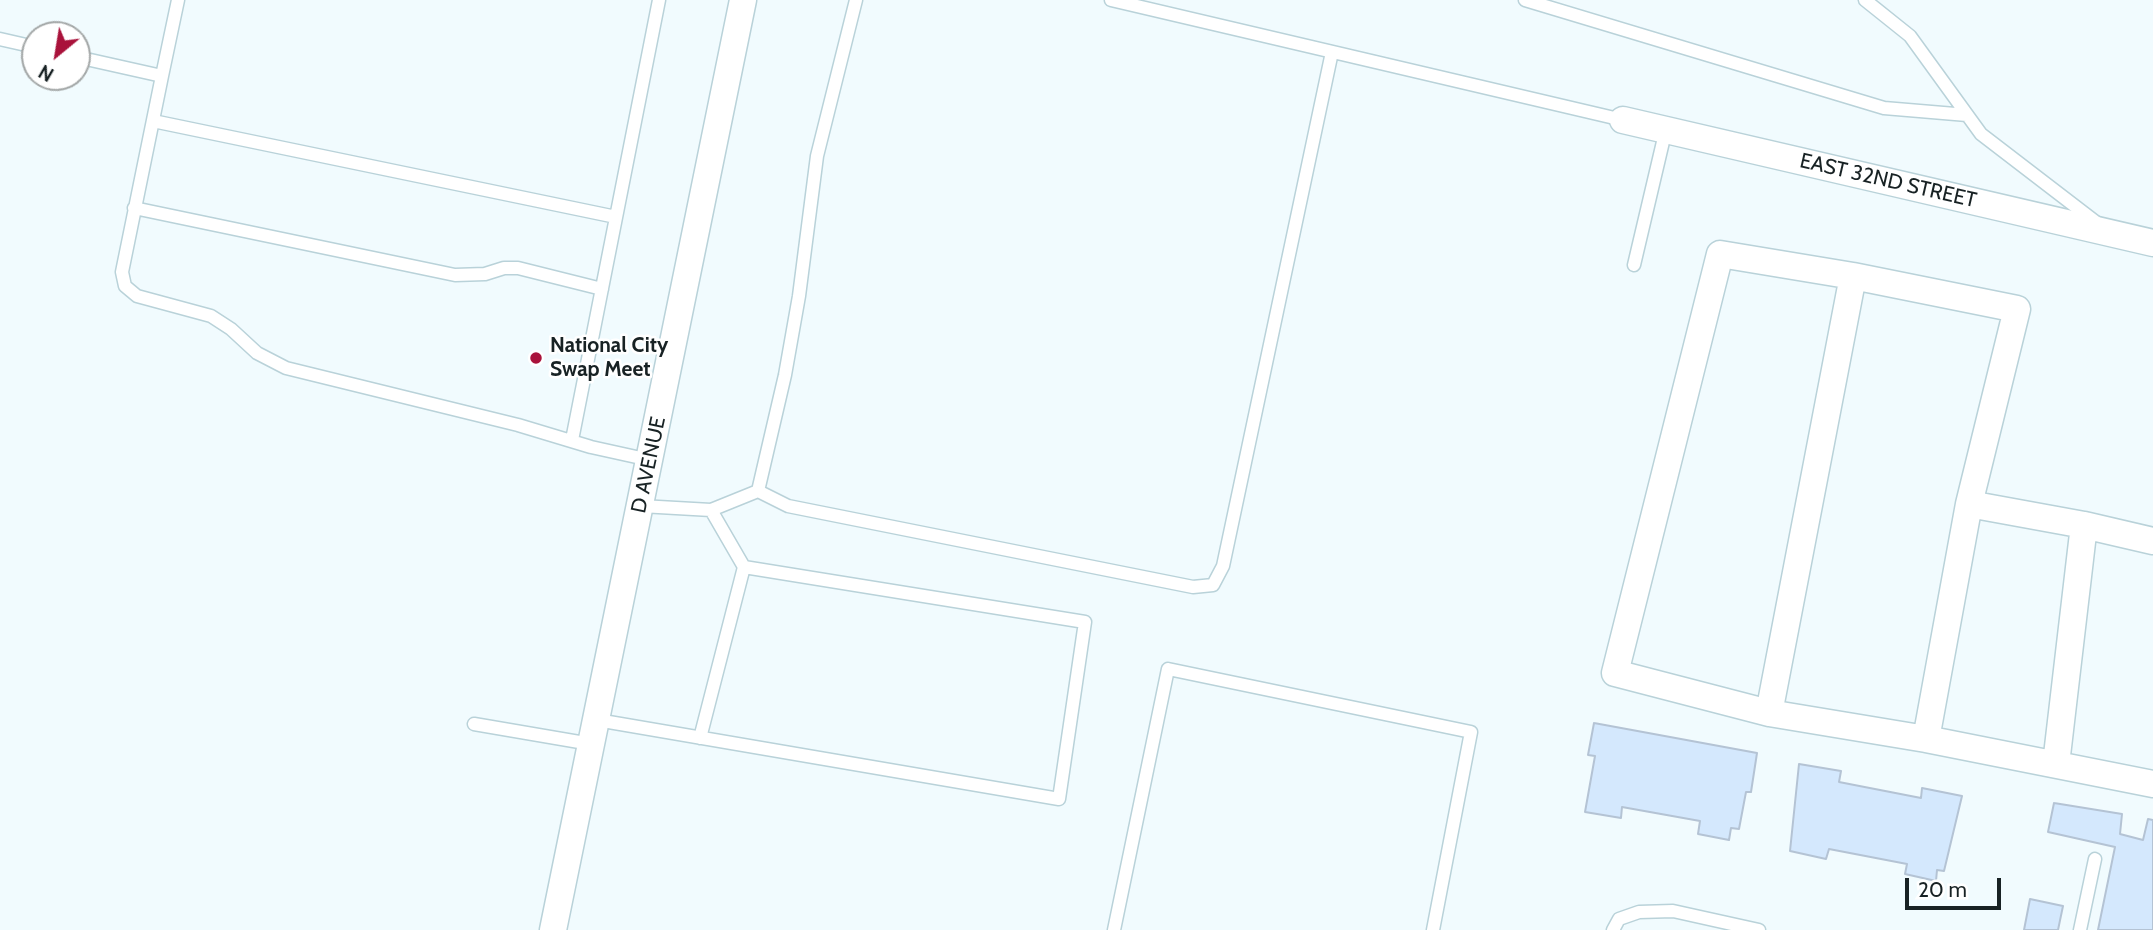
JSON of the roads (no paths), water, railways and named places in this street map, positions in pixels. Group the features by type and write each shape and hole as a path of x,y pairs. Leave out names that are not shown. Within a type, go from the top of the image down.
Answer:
{"street":[{"name":"D AVENUE","path":"553,930 743,0"},
{"name":"EAST 32ND STREET","path":"1623,120 2153,243"},
{"path":"1926,739 1969,504 2017,309 1853,276 1720,254 1615,673 1769,713 1926,739 2153,784"},
{"path":"1769,713 1853,276"},
{"path":"1969,504 2153,541"},
{"path":"2056,764 2084,525"}],"lane":[{"path":"178,0 122,272 125,286 137,296 211,316 231,329 257,353 286,368 650,460"},
{"path":"572,440 659,0"},
{"path":"758,491 785,375 799,296 817,156 856,0"},
{"path":"1111,0 1623,120"},
{"path":"1525,0 1884,108 1967,115"},
{"path":"1866,0 1910,36 1981,134 2109,232"},
{"path":"0,39 21,44"},
{"path":"641,506 711,510 758,491 788,506 1193,587 1213,585 1223,566 1332,52"},
{"path":"91,60 162,76"},
{"path":"153,121 616,217"},
{"path":"1634,265 1666,130"},
{"path":"134,208 455,275 485,274 503,268 518,268 602,289"},
{"path":"700,738 744,567 711,510"},
{"path":"474,724 700,738 1059,799 1085,622 744,567"},
{"path":"1114,930 1168,669 1471,732 1433,930"},
{"path":"2080,930 2095,859"},
{"path":"1613,930 1619,919 1639,912 1673,911 1759,930"}],"place":[{"name":"National City Swap Meet","path":"536,358"}]}
